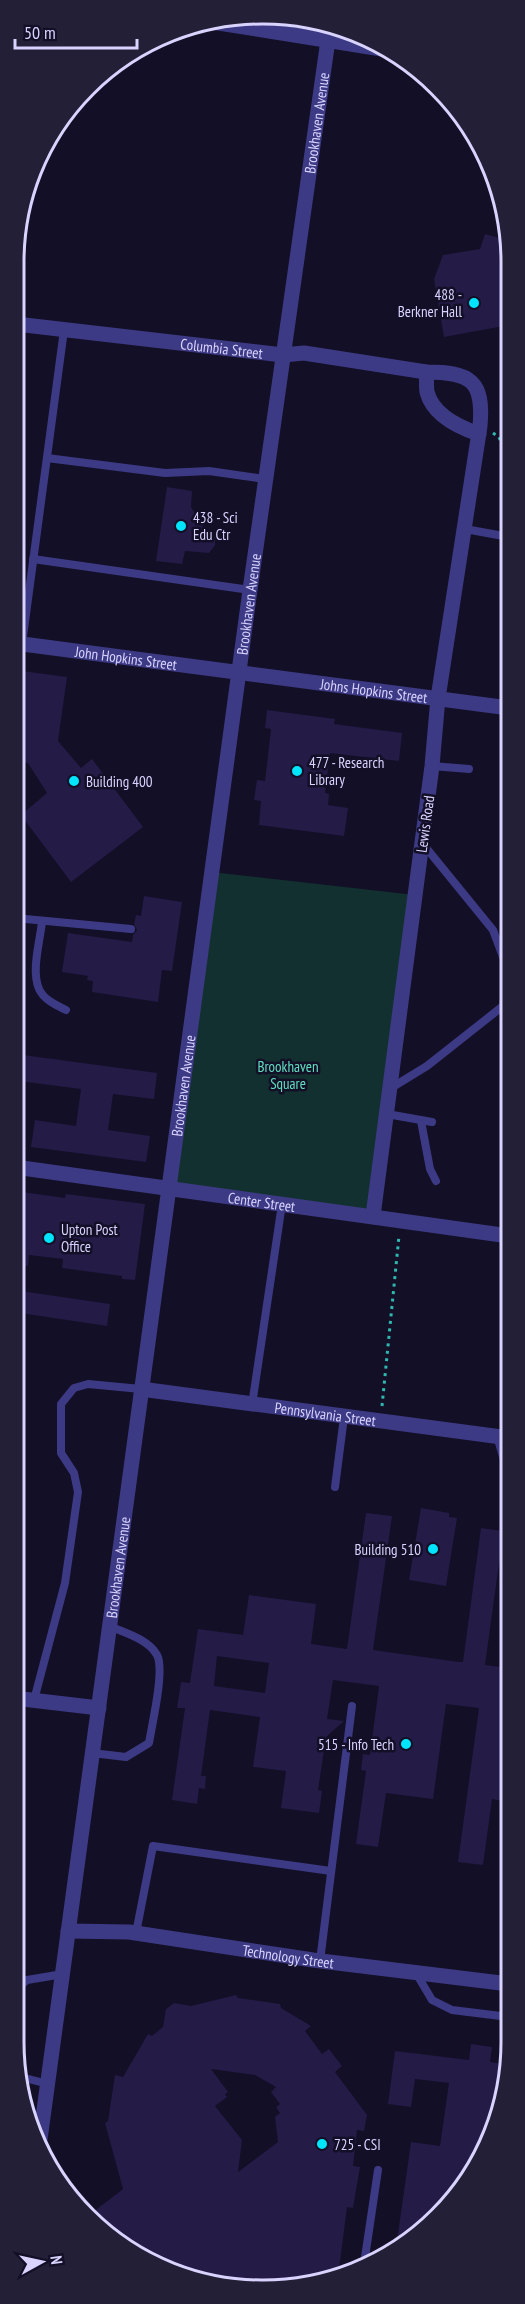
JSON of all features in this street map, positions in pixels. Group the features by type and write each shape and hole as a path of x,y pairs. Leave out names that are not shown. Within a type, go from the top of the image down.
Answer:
{"street":[{"path":"250,25 329,34"},
{"name":"Brookhaven Avenue","path":"41,2131 265,479 329,34"},
{"name":"Columbia Street","path":"24,325 283,356 304,353 426,372 445,372 465,377 476,386"},
{"path":"426,372 427,392 436,411 460,428 479,430"},
{"name":"Lewis Road","path":"373,1216 432,766 438,698 479,430 482,404 476,386"},
{"name":"John Hopkins Street","path":"24,645 239,672"},
{"name":"Johns Hopkins Street","path":"239,672 501,707"},
{"name":"Center Street","path":"24,1168 501,1235"},
{"name":"Pennsylvania Street","path":"141,1389 501,1437"},
{"path":"24,1699 99,1708"},
{"name":"Technology Street","path":"68,1932 136,1933 320,1961 501,1983"}],"lane":[{"path":"24,610 64,330"},
{"path":"47,458 165,473 209,471 265,479"},
{"path":"465,529 501,536"},
{"path":"33,559 250,590"},
{"path":"432,766 469,769"},
{"path":"422,843 493,930 501,951"},
{"path":"24,919 131,929"},
{"path":"42,922 36,972 39,989 50,1002 66,1010"},
{"path":"391,1088 427,1066 501,1008"},
{"path":"387,1114 432,1122"},
{"path":"421,1121 430,1169 436,1181"},
{"path":"252,1405 282,1204"},
{"path":"34,1700 65,1583 78,1492 74,1473 61,1453 61,1404 75,1388 88,1384 141,1389"},
{"path":"335,1487 344,1417"},
{"path":"92,1753 126,1757 149,1743 161,1667 156,1654 137,1637 109,1626"},
{"path":"320,1961 352,1706"},
{"path":"136,1933 153,1846 331,1871"},
{"path":"416,1973 432,2000 452,2010 501,2016"},
{"path":"24,1982 63,1974"},
{"path":"27,2079 48,2084"},
{"path":"365,2256 378,2170"}],"path":[{"path":"479,430 499,437 501,442"},
{"path":"380,1421 401,1220"}],"green space":[{"name":"Brookhaven Square","path":"211,872 415,895 373,1216 168,1190"}],"building":[{"name":"488 - Berkner Hall","path":"485,234 499,238 501,326 444,337 434,279 443,255 480,249"},
{"name":"438 - Sci Edu Ctr","path":"167,487 192,491 191,507 204,528 213,531 215,537 215,545 209,553 185,551 182,564 156,561"},
{"name":"Building 400","path":"24,671 67,677 58,741 81,768 92,759 143,827 71,882 24,819 24,812 47,793 28,763 24,763"},
{"name":"477 - Research Library","path":"267,710 335,719 334,724 402,733 399,761 330,753 325,793 329,794 328,805 348,808 344,836 259,825 261,801 254,800 257,780 265,781 271,729 265,728"},
{"path":"144,896 182,902 172,971 162,970 158,1002 92,992 93,981 87,980 88,976 62,972 68,933 132,942 137,930 134,924 136,915 141,916"},
{"path":"24,1055 157,1073 154,1099 113,1094 108,1130 150,1136 146,1162 31,1147 35,1120 76,1126 81,1089 24,1082"},
{"name":"Upton Post Office","path":"24,1192 65,1198 66,1194 145,1204 135,1280 122,1279 122,1276 62,1268 63,1259 29,1255 28,1266 24,1266"},
{"path":"24,1291 110,1304 107,1326 24,1314"},
{"name":"Building 510","path":"421,1508 449,1513 449,1517 457,1518 446,1586 409,1580"},
{"name":"515 - Info Tech","path":"366,1513 392,1516 373,1650 463,1662 481,1528 501,1531 501,1556 485,1665 501,1667 501,1801 492,1799 483,1865 458,1862 479,1708 446,1704 433,1799 386,1793 378,1847 356,1844 366,1771 361,1770 363,1754 370,1755 379,1686 333,1680 327,1719 344,1721 326,1737 318,1790 322,1791 319,1813 281,1808 286,1771 253,1767 260,1717 210,1710 201,1776 206,1776 205,1789 199,1788 197,1804 172,1800 185,1708 177,1708 181,1682 190,1683 198,1629 243,1635 249,1595 316,1604 311,1644 347,1649","holes":["217,1656 269,1663 265,1693 214,1686"]},
{"name":"725 - CSI","path":"236,1995 238,1998 280,2004 281,2008 311,2026 305,2031 322,2054 329,2049 342,2066 335,2072 367,2115 364,2131 357,2130 353,2166 360,2167 353,2208 347,2207 339,2267 294,2278 262,2280 231,2278 201,2272 171,2262 143,2248 117,2231 95,2211 123,2189 105,2123 108,2121 115,2075 123,2077 148,2034 152,2036 163,2027 166,2009 174,2003 191,2006","holes":["211,2069 255,2075 276,2087 271,2092 280,2104 276,2107 280,2113 275,2117 278,2142 238,2172 242,2140 215,2106 227,2097 225,2094 228,2092"]},
{"path":"471,2044 492,2047 490,2062 500,2064 493,2103 483,2133 452,2187 420,2221 397,2238 411,2142 440,2146 449,2083 415,2079 411,2107 388,2104 395,2051 469,2060"}],"place":[{"name":"488 - Berkner Hall","path":"474,303"},
{"name":"438 - Sci Edu Ctr","path":"181,526"},
{"name":"477 - Research Library","path":"297,771"},
{"name":"Building 400","path":"74,781"},
{"name":"Upton Post Office","path":"49,1238"},
{"name":"Building 510","path":"433,1549"},
{"name":"515 - Info Tech","path":"406,1744"},
{"name":"725 - CSI","path":"322,2144"}]}
